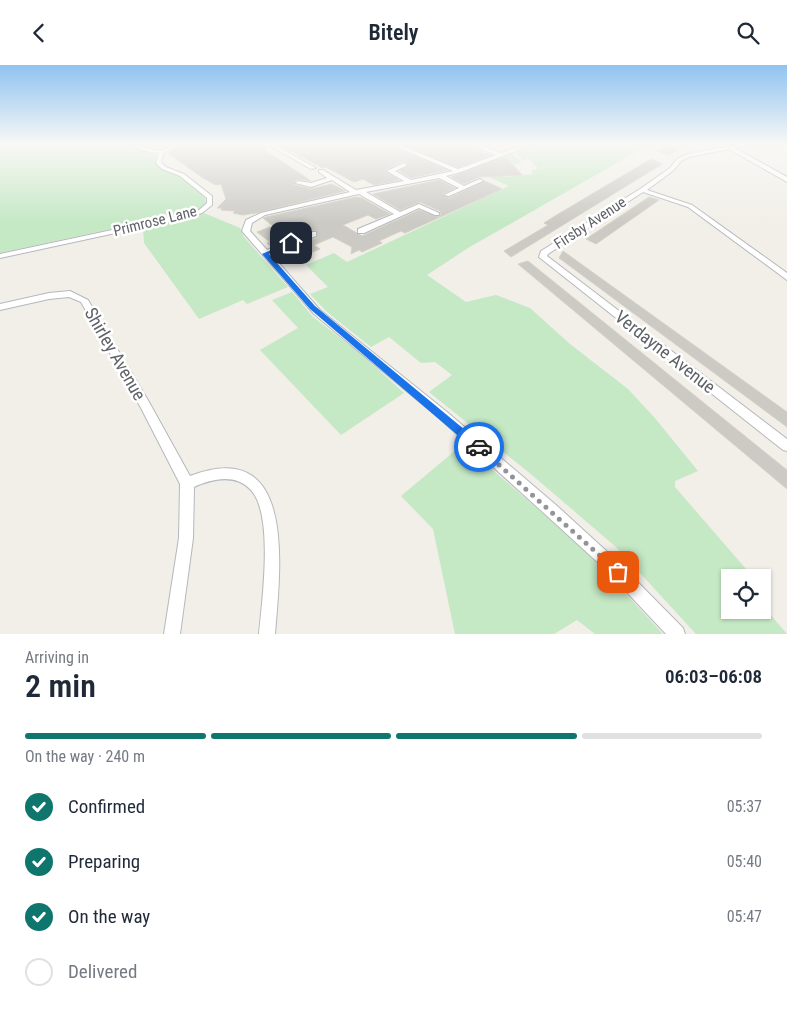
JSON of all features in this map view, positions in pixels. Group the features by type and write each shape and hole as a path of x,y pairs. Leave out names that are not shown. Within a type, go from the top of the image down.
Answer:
{"street":[{"name":"Primrose Lane","path":"0,256 190,215 207,207 211,200 208,196 182,175 172,171"},
{"path":"321,171 400,215"},
{"path":"391,171 410,182"},
{"path":"459,171 357,192 263,215 252,220 247,226 247,233 317,312 423,399 558,516 628,582 677,634"},
{"name":"Firsby Avenue","path":"543,257 544,253 670,171"},
{"path":"770,171 787,180"},
{"path":"440,176 464,187"},
{"path":"298,183 308,185 332,177"},
{"path":"447,195 480,181"},
{"path":"642,190 690,206 787,277"},
{"path":"361,231 421,206 437,214"},
{"path":"265,254 313,234"},
{"name":"Verdayne Avenue","path":"543,257 787,446"},
{"name":"Shirley Avenue","path":"0,307 49,296 70,295 84,300 145,405 187,483 186,539 172,634"},
{"path":"187,483 213,474 233,474 248,480 260,491 267,510 270,529 270,590 267,634"}],"green space":[{"path":"0,171 167,171 180,177 205,198 206,203 196,212 0,253"},
{"path":"487,171 501,171 504,177 533,174 531,171 604,171 468,248 427,275 466,302 496,295 530,308 570,344 628,389 654,417 698,471 675,481 675,487 746,569 721,569 721,619 771,619 771,615 787,634 696,634 616,547 532,475 429,392 452,375 435,362 421,363 389,337 371,347 327,312 310,294 328,287 306,265 334,253 347,262 509,186 489,177 495,174"},
{"path":"204,213 240,228 244,237 288,287 247,304 243,300 199,319 144,243 143,228"},
{"path":"292,292 313,317 360,353 404,393 341,435 260,350 298,328 272,300"},
{"path":"463,444 588,553 663,634 595,634 577,620 554,634 455,634 433,529 401,496"}],"building":[{"path":"193,171 295,171 311,181 297,179 293,183 295,185 311,189 332,184 345,191 243,215 233,213 235,211 217,208 226,199 221,184 216,185"},
{"path":"333,171 386,171 399,180 374,185 363,179 354,182"},
{"path":"400,171 445,171 411,178"},
{"path":"469,171 518,171 522,175 479,177 464,184 451,177"},
{"path":"632,171 651,171 511,257 504,251 548,225 544,223"},
{"path":"439,180 455,188 442,194 449,198 485,181 502,189 405,233 401,231 379,241 382,243 362,252 359,250 351,254 352,247 333,237 314,245 320,249 303,256 286,259 278,253 317,238 317,231 309,230 271,246 267,243 270,242 257,232 273,226 263,218 356,197 362,198 390,214 376,219 368,215 343,225 362,236 419,210 439,217 441,215 440,211 420,202 400,210 373,194"},
{"path":"649,197 659,200 596,244 586,239"},
{"path":"563,251 787,412 787,427 559,258"},
{"path":"528,261 787,470 787,489 518,264"}],"way so far":[{"path":"479,447 618,572"}],"route":[{"path":"291,243 265,254 323,318 370,353 479,447"}]}
